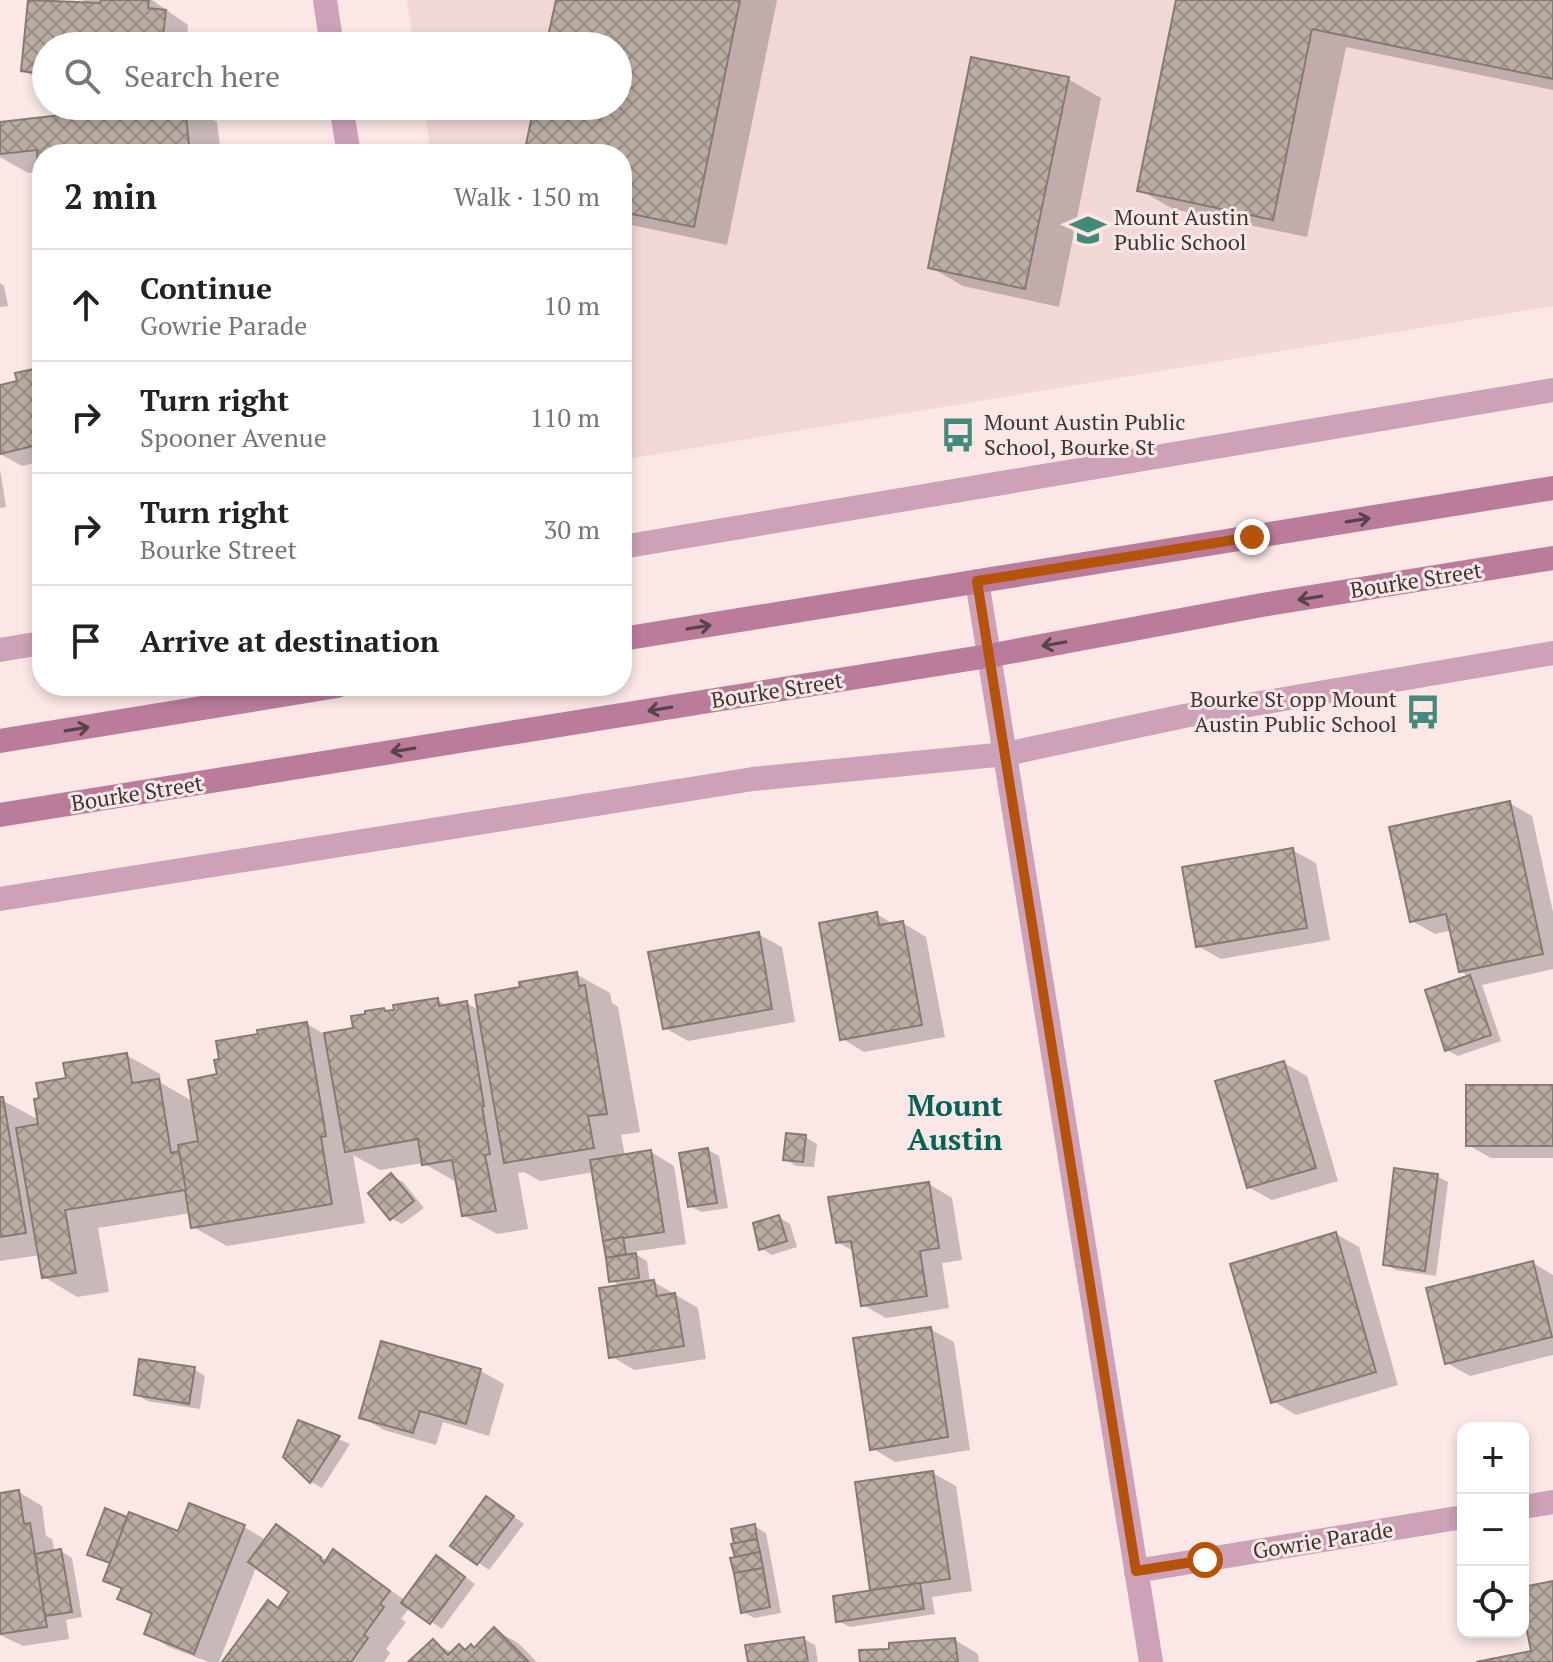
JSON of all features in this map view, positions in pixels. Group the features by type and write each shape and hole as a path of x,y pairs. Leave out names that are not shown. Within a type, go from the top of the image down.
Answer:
{"main road":[{"path":"632,637 1553,488"},
{"name":"Bourke Street","path":"0,815 988,656 1262,605 1553,558"},
{"path":"0,741 276,696"}],"street":[{"path":"325,0 330,32"},
{"path":"343,120 347,144"},
{"path":"632,545 1553,390"},
{"path":"977,581 1151,1662"},
{"path":"0,650 32,645"},
{"path":"0,899 753,779 1006,754 1184,716 1553,653"},
{"path":"1529,1506 1553,1502"},
{"name":"Gowrie Parade","path":"1136,1571 1457,1518"}],"shaded area":[{"name":"Mount Austin Public School","path":"407,0 1553,0 1553,306 632,458 632,144 430,144 426,120 632,120 632,32 412,32"}],"building":[{"path":"28,0 100,3 101,0 149,0 148,8 166,10 164,32 32,32 32,72 21,71"},
{"path":"556,0 740,0 694,227 632,214 632,144 526,144 531,120 632,120 632,32 549,32"},
{"path":"1176,0 1553,0 1553,79 1312,29 1273,220 1137,191"},
{"path":"971,57 1069,77 1025,289 928,268"},
{"path":"32,118 186,120 189,144 32,144 32,151 0,154 0,122"},
{"path":"32,369 32,446 0,454 0,385 17,381 15,373"},
{"path":"1510,801 1543,954 1459,972 1446,914 1410,922 1389,827"},
{"path":"1293,848 1307,928 1196,947 1182,867"},
{"path":"877,912 879,925 903,921 922,1025 840,1040 819,923"},
{"path":"759,932 772,1009 663,1029 648,952"},
{"path":"577,972 579,986 585,985 607,1114 588,1116 594,1148 504,1163 475,995 520,987 519,982"},
{"path":"1470,975 1491,1035 1445,1051 1425,990"},
{"path":"438,998 439,1006 467,1001 490,1154 485,1155 496,1211 462,1216 452,1160 422,1165 418,1139 345,1152 324,1033 353,1028 351,1016 365,1014 365,1011 394,1010 393,1005"},
{"path":"307,1022 326,1136 321,1137 332,1204 191,1228 178,1145 198,1141 188,1080 217,1074 214,1060 219,1059 216,1041"},
{"path":"127,1053 132,1083 159,1079 171,1153 179,1151 186,1190 65,1210 76,1273 42,1278 16,1128 38,1124 34,1099 39,1098 36,1083 66,1078 63,1063"},
{"path":"1284,1061 1316,1168 1247,1188 1215,1081"},
{"path":"1466,1085 1553,1085 1553,1146 1466,1146"},
{"path":"0,1097 3,1097 26,1233 0,1237"},
{"path":"786,1133 806,1135 803,1162 783,1160"},
{"path":"708,1148 717,1203 688,1207 679,1153"},
{"path":"651,1150 664,1232 603,1241 590,1160"},
{"path":"1394,1168 1438,1174 1425,1271 1383,1265"},
{"path":"391,1173 414,1201 390,1220 368,1193"},
{"path":"929,1182 939,1248 920,1251 927,1296 861,1306 851,1241 836,1243 828,1197"},
{"path":"779,1215 787,1241 759,1250 753,1223"},
{"path":"1336,1232 1376,1372 1271,1403 1230,1264"},
{"path":"623,1237 626,1254 606,1258 603,1241"},
{"path":"636,1253 639,1278 609,1282 606,1258"},
{"path":"1533,1261 1552,1337 1445,1364 1426,1288"},
{"path":"654,1280 657,1296 675,1293 684,1346 609,1358 599,1288"},
{"path":"931,1327 948,1437 870,1450 853,1338"},
{"path":"381,1341 481,1369 466,1424 420,1411 413,1433 359,1418"},
{"path":"139,1359 195,1367 189,1404 134,1395"},
{"path":"298,1420 340,1436 310,1483 283,1457"},
{"path":"933,1471 950,1579 870,1590 855,1482"},
{"path":"19,1490 24,1524 30,1523 47,1627 0,1634 0,1493"},
{"path":"486,1496 514,1516 477,1565 450,1546"},
{"path":"189,1503 245,1525 194,1654 144,1634 152,1613 117,1599 122,1588 103,1581 129,1512 178,1531"},
{"path":"105,1508 127,1517 110,1563 87,1555"},
{"path":"276,1524 321,1557 324,1563 333,1549 390,1591 380,1604 384,1607 364,1635 368,1638 351,1662 222,1662 268,1600 278,1608 289,1592 248,1562"},
{"path":"755,1524 757,1539 734,1544 731,1529"},
{"path":"757,1539 760,1552 735,1557 731,1544"},
{"path":"61,1549 72,1612 45,1616 35,1554"},
{"path":"760,1552 763,1568 734,1573 730,1558"},
{"path":"436,1555 465,1577 430,1624 401,1603"},
{"path":"763,1568 770,1607 741,1613 734,1573"},
{"path":"1553,1581 1553,1662 1476,1662 1531,1651 1529,1586"},
{"path":"920,1583 924,1609 836,1622 833,1596"},
{"path":"494,1627 529,1662 408,1662 433,1639 448,1655 459,1644 465,1650 471,1644 474,1648"},
{"path":"804,1637 808,1662 748,1662 745,1645"},
{"path":"955,1638 958,1662 860,1662 859,1650 889,1649 889,1643"}],"place":[{"name":"Mount Austin Public School","path":"1088,230"},
{"name":"Mount Austin Public School, Bourke St","path":"958,435"},
{"name":"Bourke St opp Mount Austin Public School","path":"1423,712"}],"district":[{"name":"Mount Austin","path":"955,1123"}],"route":[{"path":"1205,1560 1136,1571 977,581 1252,537"}]}
